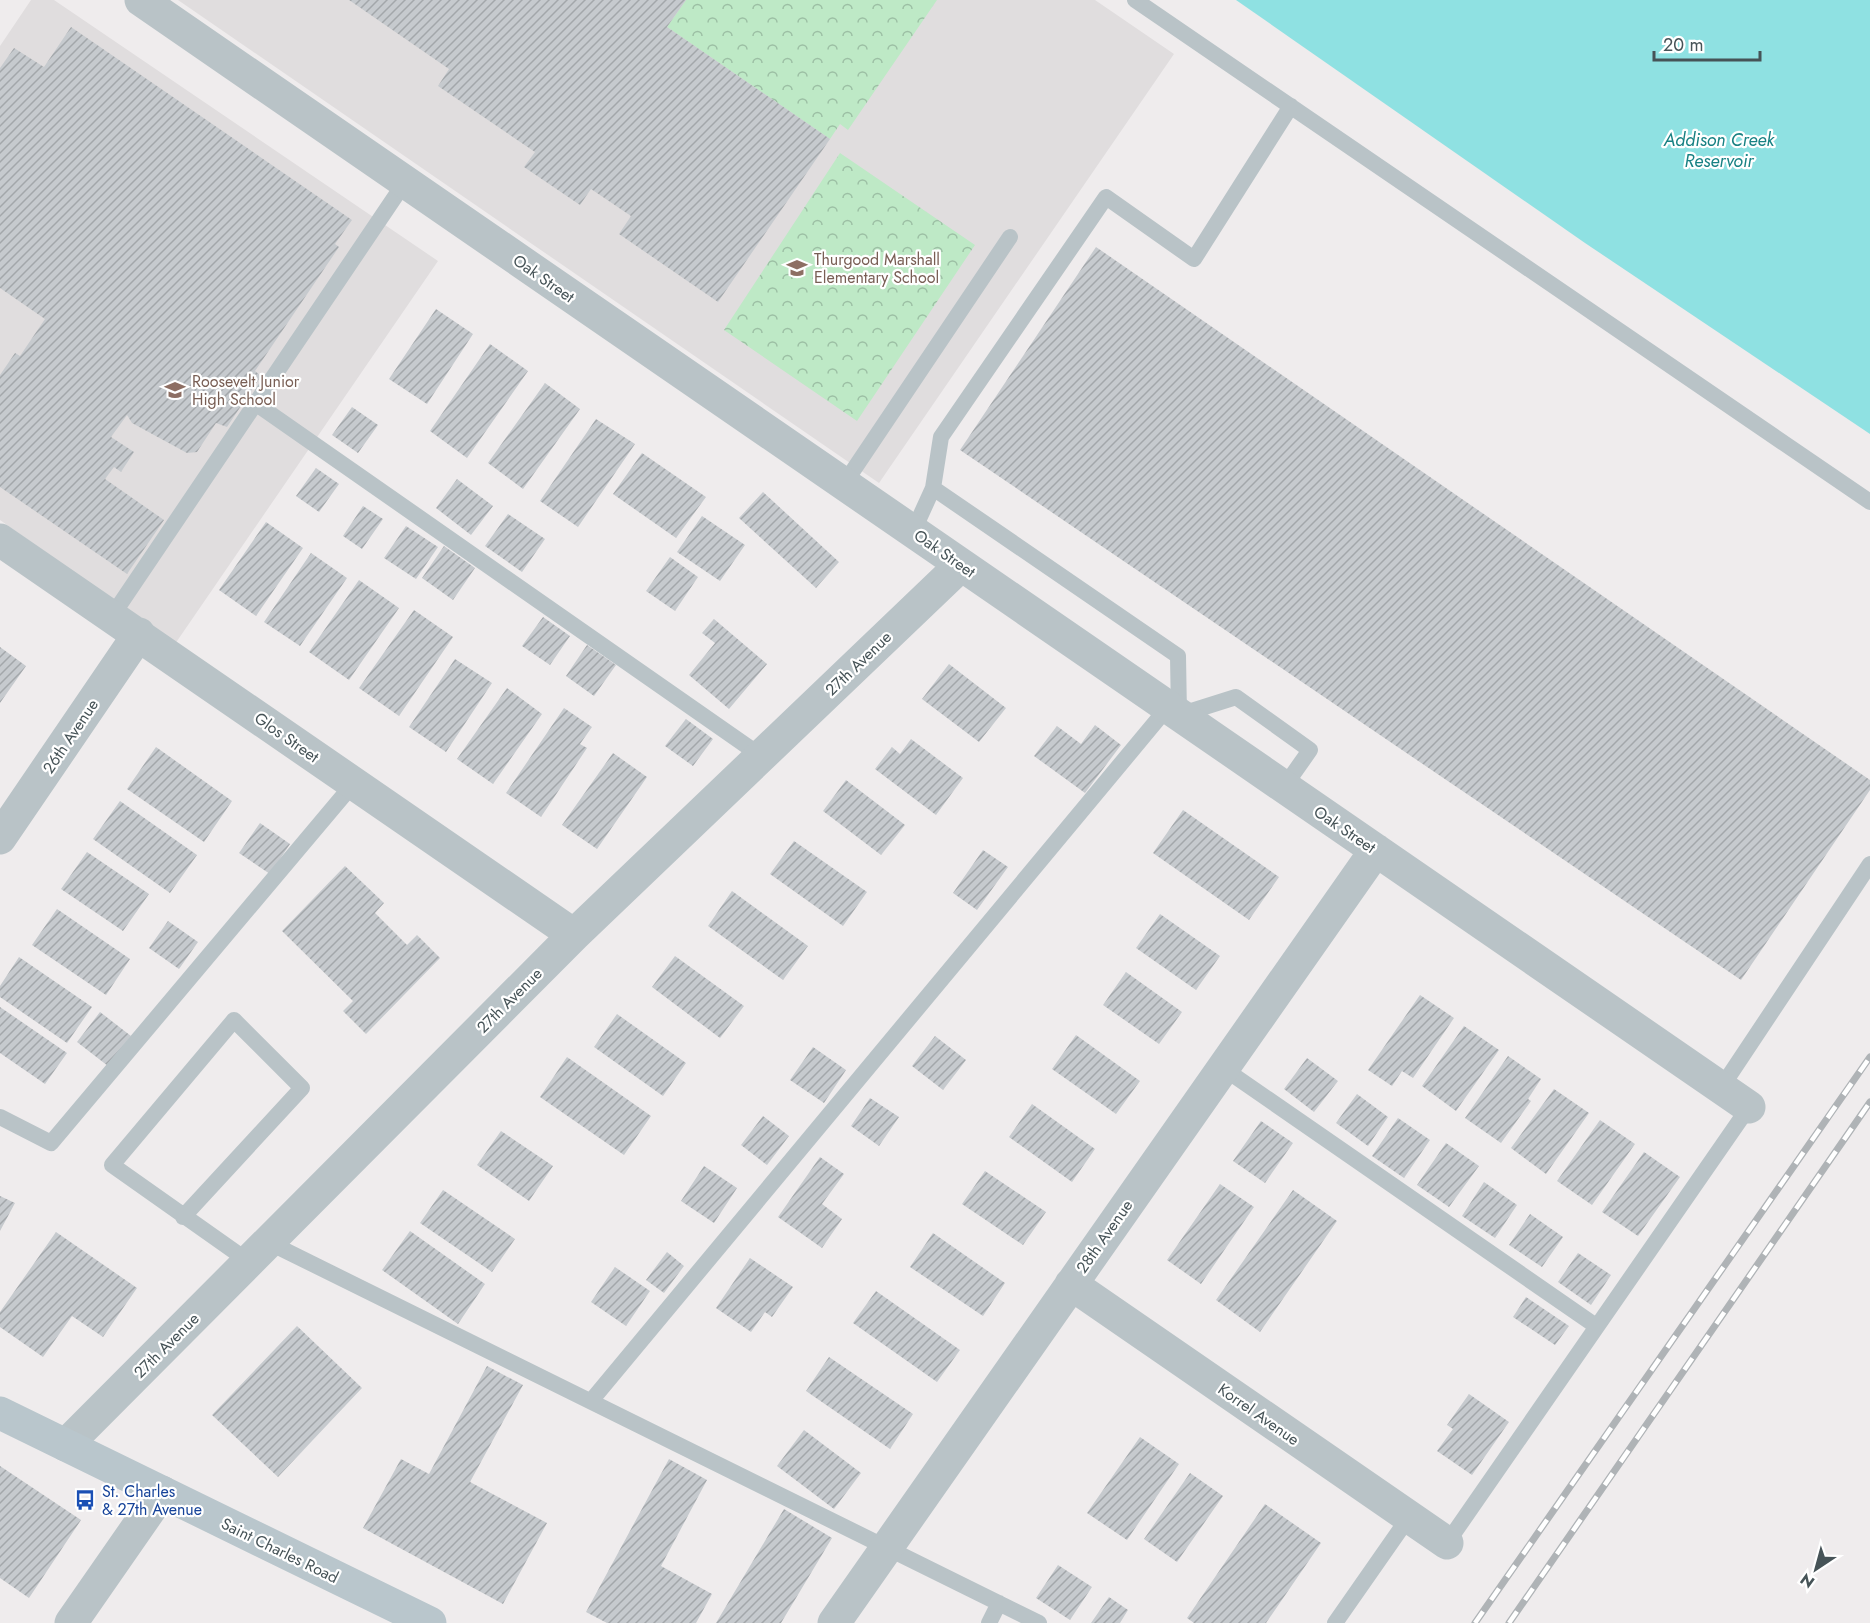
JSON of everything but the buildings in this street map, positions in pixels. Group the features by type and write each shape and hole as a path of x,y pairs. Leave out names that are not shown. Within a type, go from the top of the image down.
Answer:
{"main road":[{"name":"Saint Charles Road","path":"0,1413 430,1623"}],"street":[{"name":"Oak Street","path":"141,0 1749,1107"},
{"name":"Glos Street","path":"0,540 574,935"},
{"name":"27th Avenue","path":"66,1445 574,935 961,565"},
{"name":"26th Avenue","path":"0,838 139,634"},
{"name":"28th Avenue","path":"834,1623 1376,850"},
{"name":"Korrel Avenue","path":"1071,1284 1447,1544"},
{"path":"71,1623 162,1492"}],"lane":[{"path":"1135,0 1870,502"},
{"path":"913,532 933,488 941,437 1106,197 1194,259 1290,106"},
{"path":"112,616 405,182"},
{"path":"844,484 1010,237"},
{"path":"255,403 761,756"},
{"path":"591,1401 1173,711 1179,656 933,488"},
{"path":"1173,711 1236,697 1310,750 1284,787"},
{"path":"0,1117 51,1143 354,783"},
{"path":"1721,1088 1870,864"},
{"path":"183,1217 302,1088 234,1020 112,1165 183,1217 591,1401 1039,1623"},
{"path":"1223,1068 1596,1326"},
{"path":"1447,1544 1749,1107"},
{"path":"1335,1623 1409,1517"},
{"path":"989,1623 999,1603"}],"shaded area":[{"name":"Roosevelt Junior High School","path":"31,0 54,0 438,261 175,644 0,520 0,46"},
{"name":"Thurgood Marshall Elementary School","path":"178,0 1095,0 1174,54 879,483"}],"green space":[{"path":"686,0 937,0 848,130 840,124 830,139 667,27"},
{"path":"840,153 975,245 857,421 724,330"}],"water":[{"name":"Addison Creek Reservoir","path":"1236,0 1870,0 1870,434 1585,243"}],"railway":[{"path":"1475,1623 1870,1057"},
{"path":"1509,1623 1870,1102"}],"place":[{"name":"Thurgood Marshall Elementary School","path":"797,268"},
{"name":"Roosevelt Junior High School","path":"175,390"},
{"name":"St. Charles & 27th Avenue","path":"85,1500"}]}
